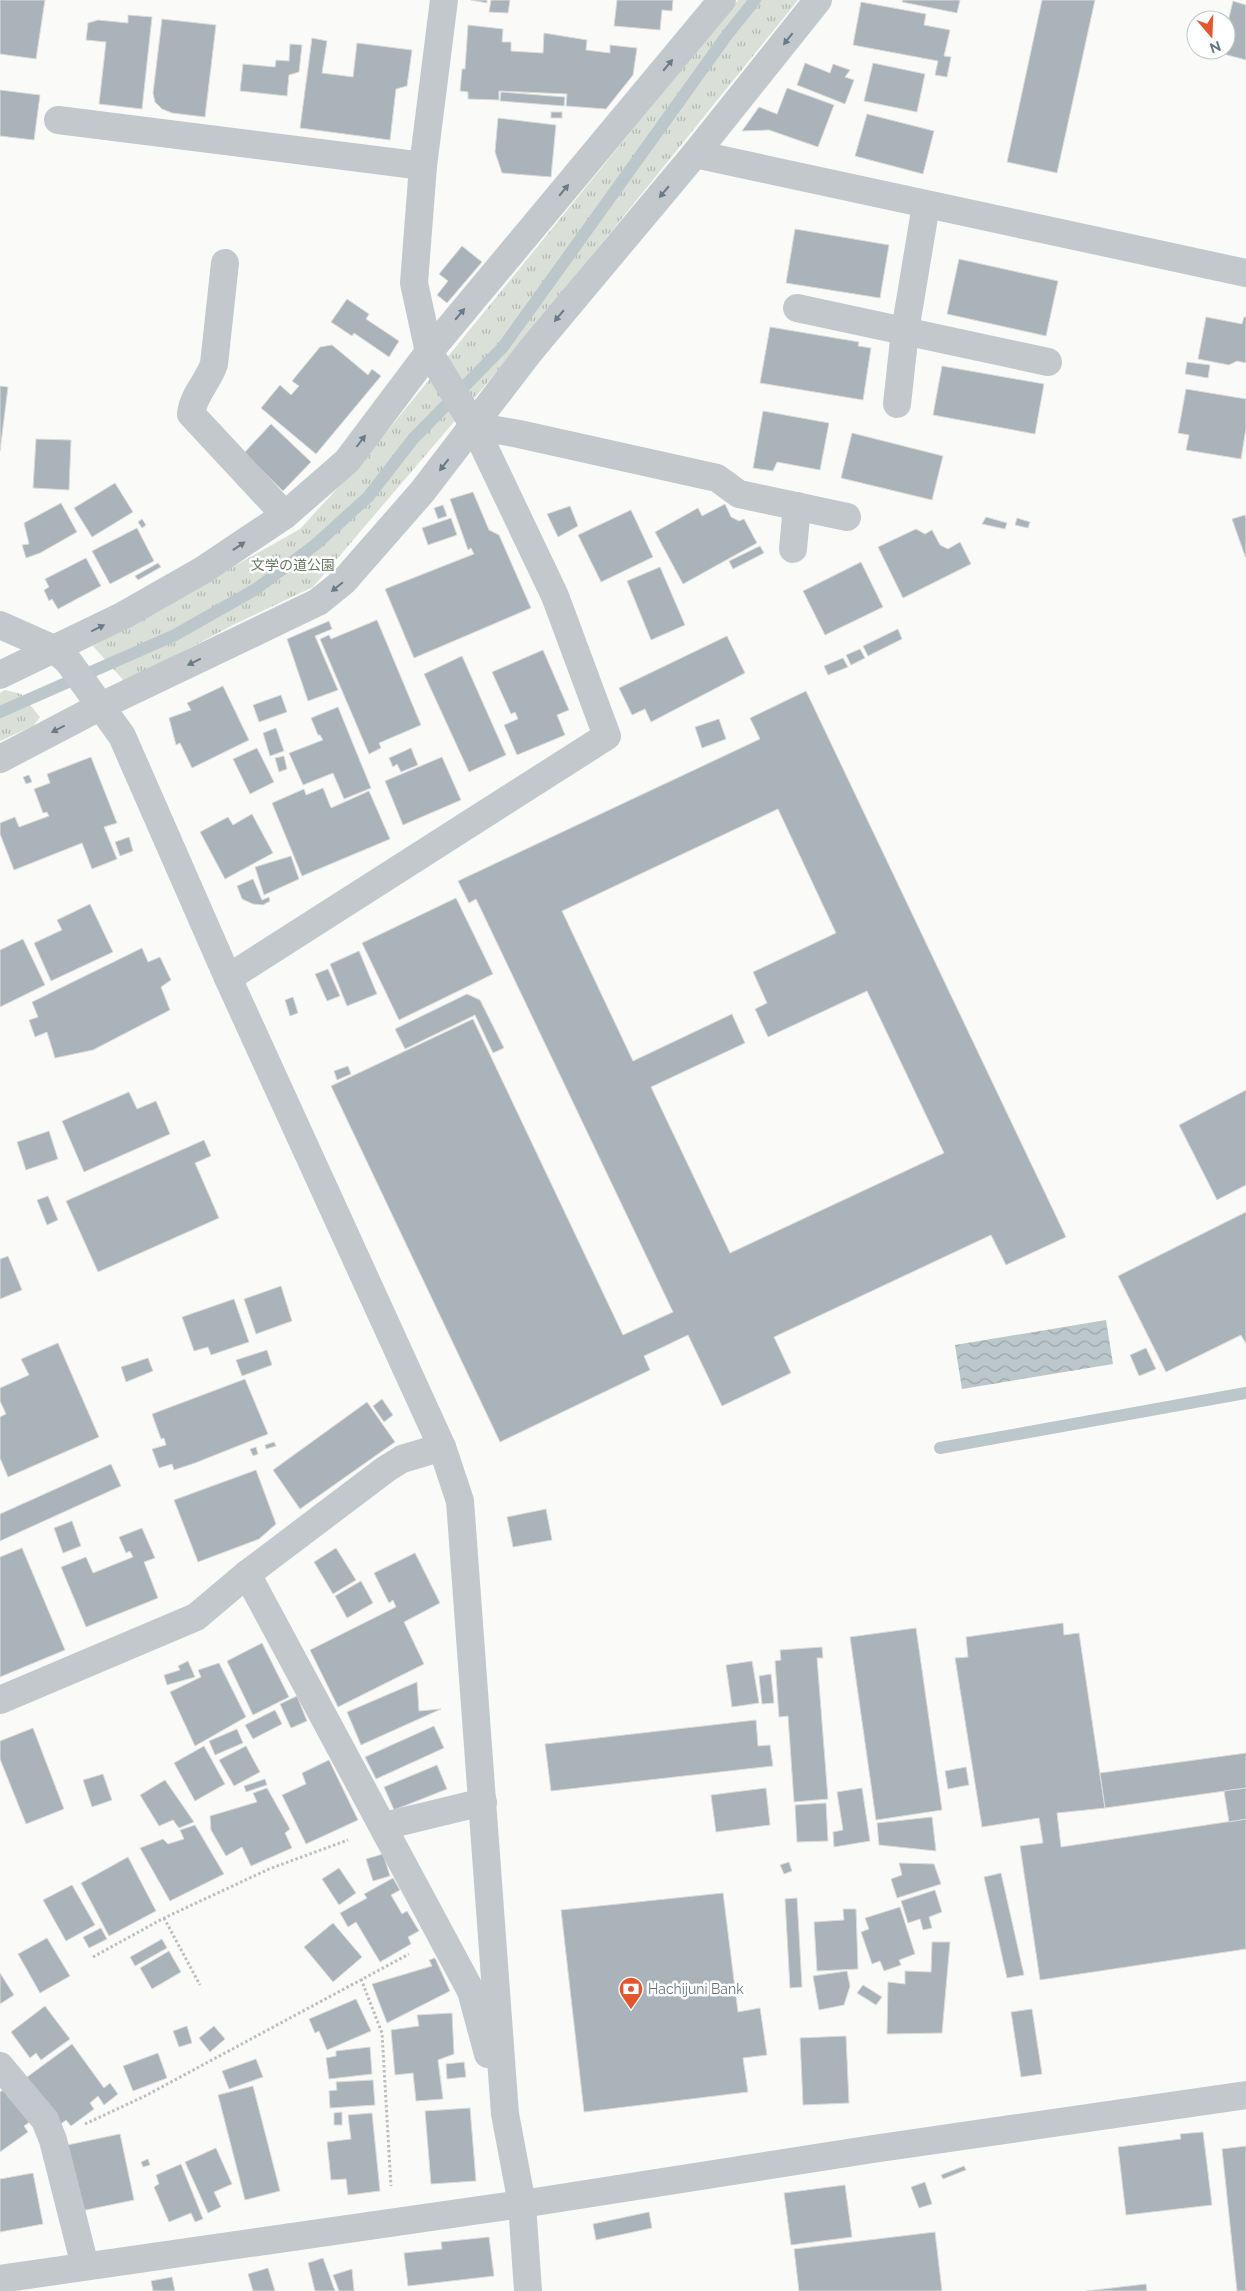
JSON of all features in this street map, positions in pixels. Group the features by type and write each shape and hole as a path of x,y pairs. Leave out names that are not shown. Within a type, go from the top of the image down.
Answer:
{"street":[{"path":"228,978 607,736 555,596 472,423 433,358 414,283 423,166 444,0"},
{"path":"0,675 61,655 124,615 204,570 284,515 347,461 433,358 722,0"},
{"path":"0,759 98,701 318,602 344,581 422,492 472,423 695,154 818,0"},
{"path":"58,120 423,166"},
{"path":"695,154 1246,273"},
{"path":"897,404 905,331 926,205"},
{"path":"224,263 214,364 211,374 192,402 191,414 284,515"},
{"path":"797,308 1048,362"},
{"path":"472,423 717,478 739,494 847,517"},
{"path":"794,549 797,506"},
{"path":"0,625 61,655 98,701 122,736 228,978 442,1447 460,1501 505,2114"},
{"path":"0,1700 196,1617 247,1574 386,1470 402,1459 442,1447"},
{"path":"247,1574 471,1991 505,2114 522,2204 528,2291"},
{"path":"384,1826 483,1802"},
{"path":"0,2066 45,2120 53,2140 85,2266"},
{"path":"0,2279 522,2204 883,2147 1246,2095"}],"path":[{"path":"93,1958 164,1918 270,1869 384,1826"},
{"path":"164,1918 200,1985"},
{"path":"53,2140 144,2096 442,1937"},
{"path":"362,1979 382,2033 394,2222"}],"green space":[{"name":"文学の道公園","path":"738,0 798,0 523,341 313,587 231,626 125,682 93,646 300,529 367,456"},
{"path":"5,690 21,694 40,717 33,726 0,741 0,693"}],"water":[{"path":"1106,1320 1113,1364 962,1389 955,1345"}],"building":[{"path":"0,0 45,0 36,59 0,54"},
{"path":"471,0 487,0 487,3"},
{"path":"491,0 510,0 508,13 489,12"},
{"path":"617,0 673,0 672,11 662,10 660,30 614,26"},
{"path":"903,0 960,0 957,13 902,2"},
{"path":"1042,0 1095,0 1057,173 1007,162"},
{"path":"1233,1 1246,5 1246,60 1236,57 1236,10 1231,10"},
{"path":"861,2 926,14 924,25 950,30 944,56 951,57 947,77 935,75 938,61 853,45"},
{"path":"128,15 152,17 142,109 99,104 106,42 86,40 88,23 98,20 128,23"},
{"path":"162,19 216,25 205,117 172,113 162,109 155,102 153,93"},
{"path":"468,25 503,29 502,42 511,42 511,51 543,53 544,33 587,40 586,50 610,53 610,45 637,48 633,75 606,109 566,106 567,94 499,91 499,100 468,99 468,92 460,91 462,69 465,69"},
{"path":"312,38 327,41 322,73 353,77 357,43 412,50 407,86 396,89 390,140 300,128"},
{"path":"290,44 302,45 299,72 289,75 287,96 240,91 243,64 275,67 276,60 289,61"},
{"path":"805,63 830,73 833,64 850,70 845,77 854,80 845,104 797,85"},
{"path":"873,63 925,74 917,112 864,101"},
{"path":"787,88 834,105 818,147 769,130 742,131 759,107 777,114"},
{"path":"0,90 40,95 34,140 0,136"},
{"path":"501,92 565,97 564,106 500,101"},
{"path":"551,112 562,112 562,118 551,118"},
{"path":"867,114 934,131 923,174 855,156"},
{"path":"498,118 556,125 551,177 502,173 495,152"},
{"path":"795,229 889,245 880,298 786,283"},
{"path":"462,246 482,262 447,303 437,295 448,281 439,274"},
{"path":"959,259 1058,281 1046,336 947,314"},
{"path":"347,299 369,314 366,319 399,341 389,357 354,333 352,336 331,322"},
{"path":"1206,317 1242,324 1244,317 1246,317 1246,363 1237,361 1229,365 1198,359"},
{"path":"770,327 859,342 858,346 871,348 863,400 760,383"},
{"path":"332,345 368,375 372,369 381,376 316,454 261,408 280,385 291,395 299,386 292,381 320,347"},
{"path":"1187,362 1210,365 1208,378 1185,374"},
{"path":"942,366 1044,384 1035,434 933,415"},
{"path":"0,386 8,387 0,451"},
{"path":"1186,389 1246,399 1246,428 1241,459 1186,450 1189,435 1178,433"},
{"path":"763,411 829,423 820,470 777,462 773,471 753,468"},
{"path":"271,424 311,462 283,491 244,453"},
{"path":"852,433 943,456 932,500 841,478"},
{"path":"36,439 71,440 69,490 33,488"},
{"path":"115,483 133,512 92,537 74,508"},
{"path":"473,492 489,530 499,535 531,608 414,658 385,589 474,554 471,548 468,550 450,499"},
{"path":"61,503 77,532 40,553 26,558 22,545 29,544 24,523"},
{"path":"725,504 731,517 739,521 744,519 757,543 683,584 655,532 698,508 702,516"},
{"path":"443,505 447,516 438,519 434,508"},
{"path":"570,506 578,526 558,537 547,514"},
{"path":"631,510 653,557 601,582 578,535"},
{"path":"1245,515 1246,519 1246,559 1232,519"},
{"path":"986,517 1007,523 1005,529 982,524"},
{"path":"451,518 457,535 428,545 422,528"},
{"path":"1017,518 1030,522 1028,528 1015,525"},
{"path":"142,519 146,525 142,528 138,522"},
{"path":"137,528 154,561 110,584 92,551"},
{"path":"916,529 925,534 932,530 940,545 948,549 960,542 971,564 903,598 878,547"},
{"path":"760,546 764,553 733,569 729,561"},
{"path":"86,558 101,586 58,609 52,599 49,601 44,590 49,587 45,579"},
{"path":"861,562 883,607 825,635 803,591"},
{"path":"158,563 161,567 138,580 135,576"},
{"path":"660,567 685,625 651,640 627,581"},
{"path":"377,620 421,725 379,743 381,748 369,754 320,639 329,635 331,639"},
{"path":"329,621 332,629 315,636 338,690 308,701 287,639"},
{"path":"898,629 902,639 868,656 863,646"},
{"path":"727,636 745,673 651,722 645,709 632,715 619,688"},
{"path":"860,649 865,658 851,665 846,655"},
{"path":"543,650 569,710 557,715 565,735 517,755 504,725 518,719 515,712 511,714 492,672"},
{"path":"462,656 506,755 469,772 424,674"},
{"path":"843,658 848,667 828,675 824,666"},
{"path":"223,686 249,740 192,768 180,743 176,745 169,718 191,710 187,703"},
{"path":"806,691 1066,1237 1006,1265 991,1235 774,1337 791,1373 722,1406 688,1335 644,1356 650,1370 500,1442 331,1086 473,1019 623,1335 673,1312 476,899 469,903 458,881 760,739 750,718","holes":["778,809 836,933 753,972 767,1003 755,1009 768,1037 867,991 944,1153 730,1253 651,1087 745,1043 732,1014 633,1061 562,911"]},
{"path":"281,695 287,712 259,722 253,705"},
{"path":"338,707 371,788 344,799 333,773 303,785 289,753 323,740 318,735 311,718"},
{"path":"719,719 726,739 702,748 695,727"},
{"path":"276,728 284,751 270,756 263,733"},
{"path":"257,748 274,782 250,794 233,759"},
{"path":"411,748 418,765 401,772 397,764 393,767 389,758"},
{"path":"284,756 287,769 279,772 275,758"},
{"path":"91,757 117,823 104,827 117,859 92,869 82,843 14,870 0,834 0,823 15,817 19,827 49,816 47,812 43,813 34,789 50,783 47,774"},
{"path":"442,757 461,800 403,825 385,781"},
{"path":"29,775 32,782 26,784 23,777"},
{"path":"323,788 331,808 369,791 390,839 302,876 272,803 304,789 306,795"},
{"path":"252,814 273,853 225,879 200,832 228,817 233,825"},
{"path":"129,837 133,851 120,856 115,842"},
{"path":"291,856 299,879 264,895 255,867"},
{"path":"253,879 262,900 269,897 270,901 263,905 253,904 242,899 237,886"},
{"path":"456,898 493,974 399,1020 362,943"},
{"path":"90,904 113,952 51,981 34,943 62,930 57,920"},
{"path":"23,939 45,985 0,1007 0,950"},
{"path":"142,948 148,962 160,957 171,980 161,987 170,1010 93,1050 55,1058 47,1032 35,1037 29,1020 38,1017 32,1002"},
{"path":"359,951 377,994 347,1006 330,964"},
{"path":"328,969 340,996 327,1001 315,974"},
{"path":"467,994 480,1000 504,1048 493,1053 475,1015 405,1049 395,1029"},
{"path":"293,997 298,1013 290,1016 285,1000"},
{"path":"348,1066 351,1074 337,1080 334,1071"},
{"path":"1246,1090 1246,1185 1217,1200 1179,1125"},
{"path":"129,1092 137,1109 156,1101 170,1134 84,1172 62,1121"},
{"path":"49,1131 58,1159 26,1170 17,1142"},
{"path":"204,1140 211,1156 195,1163 219,1218 98,1272 66,1201"},
{"path":"48,1196 58,1220 47,1225 37,1200"},
{"path":"1246,1212 1246,1344 1241,1335 1166,1372 1118,1276"},
{"path":"8,1256 22,1290 0,1299 0,1259"},
{"path":"281,1286 292,1321 256,1334 244,1299"},
{"path":"234,1299 249,1342 211,1355 208,1347 194,1351 182,1317"},
{"path":"58,1343 99,1437 8,1477 0,1458 0,1417 6,1414 0,1401 0,1388 29,1375 21,1359"},
{"path":"1146,1348 1156,1369 1139,1376 1130,1355"},
{"path":"267,1350 272,1365 242,1376 236,1360"},
{"path":"148,1358 153,1371 126,1382 121,1367"},
{"path":"245,1379 268,1434 174,1470 172,1464 159,1468 152,1449 166,1445 164,1438 161,1439 152,1414"},
{"path":"382,1399 393,1415 384,1422 373,1406"},
{"path":"367,1402 395,1442 300,1509 273,1470"},
{"path":"274,1442 276,1446 266,1449 265,1445"},
{"path":"256,1447 258,1454 253,1456 250,1449"},
{"path":"111,1464 121,1486 0,1541 0,1514"},
{"path":"256,1470 276,1524 259,1539 198,1562 174,1500"},
{"path":"546,1509 552,1540 513,1547 507,1517"},
{"path":"72,1521 81,1546 63,1553 54,1528"},
{"path":"142,1528 155,1558 144,1562 158,1598 86,1627 61,1567 86,1557 93,1573 133,1557 130,1551 126,1553 119,1537"},
{"path":"22,1548 65,1650 0,1677 0,1557"},
{"path":"336,1548 356,1580 333,1594 314,1562"},
{"path":"415,1553 440,1603 404,1622 424,1664 338,1707 310,1650 396,1607 393,1600 389,1603 374,1573"},
{"path":"361,1581 373,1603 347,1618 335,1596"},
{"path":"1063,1623 1064,1635 1079,1633 1105,1808 1057,1813 1061,1847 1246,1819 1246,1949 1040,1980 1020,1846 1043,1843 1039,1818 982,1827 955,1658 968,1657 966,1637"},
{"path":"916,1628 942,1810 876,1820 850,1637"},
{"path":"262,1643 289,1697 253,1715 227,1661"},
{"path":"822,1647 823,1658 817,1658 828,1799 794,1802 788,1716 779,1717 775,1661 781,1660 780,1650"},
{"path":"188,1661 195,1677 167,1685 164,1675 180,1670 178,1666"},
{"path":"752,1661 759,1703 732,1707 726,1665"},
{"path":"219,1663 246,1717 195,1746 170,1692 201,1677 198,1670"},
{"path":"771,1674 774,1703 762,1704 759,1676"},
{"path":"417,1682 419,1711 441,1709 361,1745 347,1712"},
{"path":"297,1696 307,1721 291,1728 280,1704"},
{"path":"275,1710 282,1724 253,1739 245,1725"},
{"path":"756,1720 758,1746 770,1745 773,1766 551,1791 545,1744"},
{"path":"434,1726 444,1748 376,1779 365,1757"},
{"path":"33,1728 64,1809 26,1824 0,1759 0,1741"},
{"path":"237,1729 243,1743 215,1755 209,1741"},
{"path":"204,1746 225,1784 195,1801 174,1763"},
{"path":"246,1746 260,1772 234,1786 219,1760"},
{"path":"1246,1753 1246,1788 1105,1808 1100,1773"},
{"path":"329,1760 358,1820 306,1844 282,1795 306,1784 302,1773"},
{"path":"437,1765 447,1789 394,1810 384,1787"},
{"path":"966,1767 969,1785 948,1789 945,1771"},
{"path":"103,1774 112,1800 92,1807 83,1780"},
{"path":"265,1779 267,1785 246,1792 244,1786"},
{"path":"165,1780 194,1822 179,1828 173,1820 159,1826 140,1795"},
{"path":"267,1788 290,1829 285,1833 292,1848 251,1866 242,1847 226,1856 211,1830 210,1816 257,1802 253,1793"},
{"path":"766,1788 770,1825 716,1832 711,1795"},
{"path":"862,1788 870,1841 834,1847 833,1832 843,1830 837,1792"},
{"path":"1246,1788 1246,1819 1229,1822 1224,1791"},
{"path":"826,1803 828,1841 797,1842 795,1805"},
{"path":"932,1817 936,1851 879,1845 877,1823"},
{"path":"195,1825 224,1874 170,1901 140,1848 163,1839 168,1844 184,1839 180,1830"},
{"path":"383,1854 390,1876 373,1881 366,1859"},
{"path":"128,1857 156,1911 109,1936 81,1883"},
{"path":"789,1862 792,1871 784,1874 780,1865"},
{"path":"899,1863 934,1864 941,1884 897,1898 891,1879 902,1875"},
{"path":"339,1868 356,1893 339,1905 322,1879"},
{"path":"1001,1873 1024,1975 1007,1978 984,1877"},
{"path":"393,1878 400,1890 391,1895 402,1914 407,1911 419,1931 408,1937 411,1944 380,1962 356,1922 348,1927 340,1913 367,1898 364,1894"},
{"path":"72,1885 95,1925 66,1941 43,1900"},
{"path":"935,1890 942,1912 929,1917 932,1928 923,1930 920,1919 908,1923 901,1901"},
{"path":"723,1893 738,2012 760,2008 767,2055 743,2058 748,2092 584,2112 561,1910"},
{"path":"797,1898 802,1987 790,1988 785,1899"},
{"path":"900,1907 915,1954 899,1960 901,1965 884,1971 880,1961 872,1964 861,1932 869,1929 865,1918"},
{"path":"843,1909 856,1909 858,1969 817,1971 814,1922 844,1920"},
{"path":"333,1923 362,1957 333,1982 304,1947"},
{"path":"101,1928 107,1939 89,1948 83,1937"},
{"path":"47,1938 70,1976 40,1993 18,1954"},
{"path":"162,1939 167,1948 135,1966 130,1957"},
{"path":"932,1942 950,1942 942,2033 887,2034 888,1982 905,1984 905,1971 931,1972"},
{"path":"169,1951 181,1972 152,1989 140,1968"},
{"path":"435,1958 450,1991 387,2023 372,1984 432,1966 429,1960"},
{"path":"847,1971 850,1986 844,2005 819,2010 813,1976"},
{"path":"0,1973 14,1995 0,2004"},
{"path":"863,1985 882,1997 876,2005 857,1993"},
{"path":"356,1999 371,2031 327,2050 319,2031 315,2033 309,2019"},
{"path":"45,2006 70,2039 41,2060 36,2053 30,2058 11,2032"},
{"path":"1032,2009 1042,2074 1021,2077 1011,2012"},
{"path":"452,2013 454,2054 438,2060 443,2099 416,2101 413,2073 395,2075 391,2030 419,2026 417,2015"},
{"path":"187,2026 192,2043 179,2047 173,2031"},
{"path":"214,2026 225,2039 210,2052 199,2038"},
{"path":"846,2036 849,2103 803,2105 800,2038"},
{"path":"72,2044 104,2088 110,2083 118,2094 104,2105 98,2096 90,2103 94,2109 71,2126 66,2120 57,2127 23,2080"},
{"path":"370,2047 372,2074 329,2079 326,2058 336,2056 336,2051"},
{"path":"158,2053 167,2078 133,2091 123,2066"},
{"path":"256,2059 263,2077 229,2089 222,2071"},
{"path":"464,2062 466,2077 447,2079 446,2064"},
{"path":"373,2080 375,2105 330,2108 329,2091 337,2090 336,2082"},
{"path":"253,2086 280,2191 245,2200 218,2095"},
{"path":"7,2088 31,2121 24,2126 28,2132 0,2152 0,2092"},
{"path":"470,2108 476,2181 431,2184 425,2111"},
{"path":"342,2112 342,2125 334,2125 334,2113"},
{"path":"372,2113 380,2191 348,2195 346,2179 331,2180 327,2142 351,2139 348,2115"},
{"path":"1203,2132 1212,2205 1126,2215 1118,2147 1181,2139 1180,2134"},
{"path":"120,2134 134,2200 81,2211 67,2145"},
{"path":"1246,2146 1246,2291 1237,2291 1222,2149"},
{"path":"216,2148 232,2184 214,2192 221,2207 208,2213 185,2162"},
{"path":"148,2159 150,2165 143,2167 141,2162"},
{"path":"181,2164 203,2219 195,2222 191,2213 169,2222 154,2187 159,2184 156,2175"},
{"path":"964,2166 966,2170 943,2179 941,2175"},
{"path":"33,2173 43,2224 0,2232 0,2179"},
{"path":"925,2182 932,2204 919,2208 911,2187"},
{"path":"845,2185 852,2237 791,2245 784,2193"},
{"path":"649,2212 652,2228 596,2240 593,2224"},
{"path":"935,2232 942,2291 799,2291 794,2249"},
{"path":"489,2237 494,2276 408,2286 404,2253 442,2249 441,2242"},
{"path":"323,2258 335,2291 315,2291 308,2263"},
{"path":"268,2268 275,2291 253,2291 248,2274"},
{"path":"352,2269 354,2291 339,2291 333,2275"},
{"path":"172,2277 175,2291 153,2291 151,2281"},
{"path":"1146,2284 1147,2291 1086,2291"}],"waterway":[{"path":"0,712 175,635 256,589 315,545 368,497 413,439 503,347 727,35 755,0"},
{"path":"940,1448 1246,1393"}],"place":[{"name":"Hachijuni Bank","path":"631,2010"}]}
